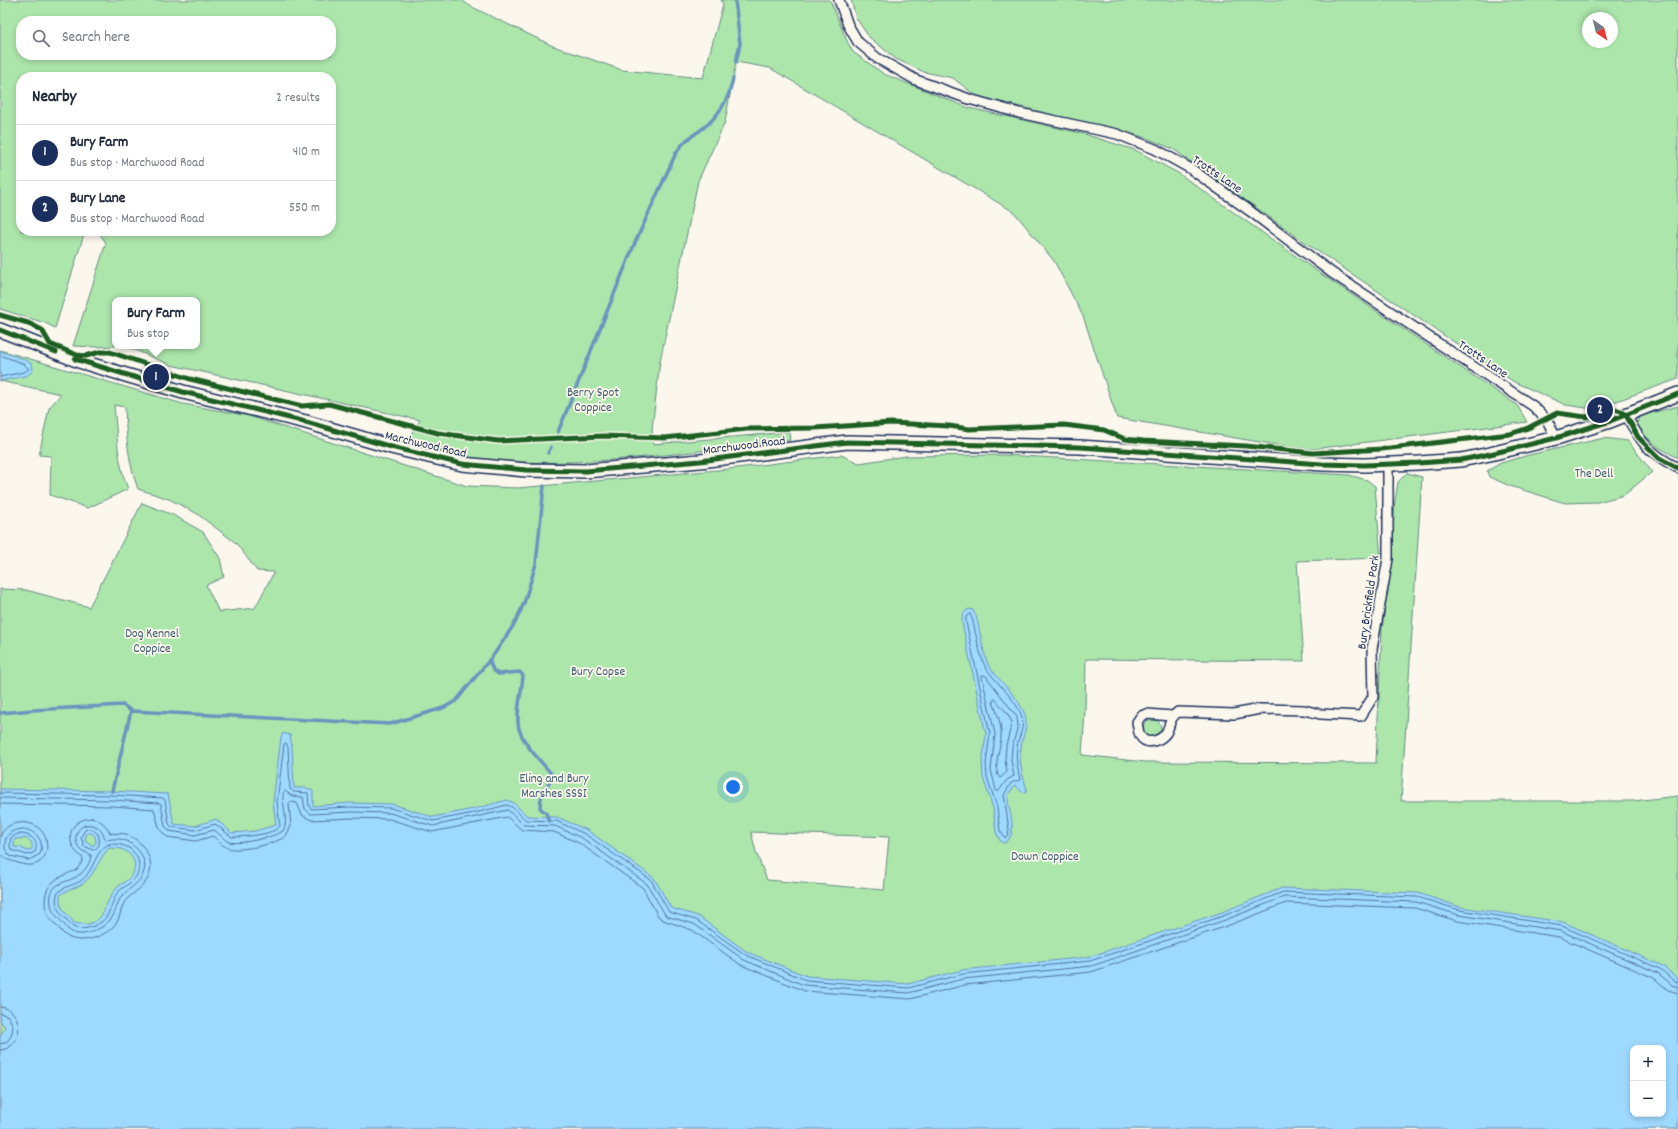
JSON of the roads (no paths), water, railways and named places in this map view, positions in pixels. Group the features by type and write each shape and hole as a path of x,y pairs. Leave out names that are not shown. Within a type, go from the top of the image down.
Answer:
{"street":[{"name":"Trotts Lane","path":"839,0 848,25 858,42 877,58 916,80 970,99 1019,113 1117,134 1155,149 1191,169 1250,211 1332,273 1533,406 1546,420 1556,438"},
{"name":"Marchwood Road","path":"0,330 79,361 183,392 306,422 395,448 462,464 526,470 586,471 700,461 847,442 1072,446 1322,464 1388,464 1461,460 1556,438 1626,415 1678,394"},
{"path":"1626,415 1633,429 1644,444 1659,458 1678,468"},
{"name":"Bury Brickfield Park","path":"1172,716 1178,712 1234,714 1260,709 1304,710 1320,714 1361,716 1373,697 1372,649 1388,559 1388,464"}],"water":[{"path":"0,351 26,360 32,364 33,371 26,376 0,381"},
{"path":"969,609 973,610 976,616 989,666 1019,702 1026,719 1026,727 1020,758 1027,790 1025,793 1022,792 1015,785 1008,795 1012,820 1012,833 1005,843 1001,842 996,832 993,808 983,778 982,763 986,735 962,623 963,614"},
{"path":"283,733 290,735 294,788 307,788 313,791 313,806 350,803 392,804 433,817 478,808 507,800 514,803 527,816 557,817 587,830 654,878 671,908 698,916 747,952 807,976 908,984 962,970 1089,957 1222,912 1282,888 1418,893 1460,907 1563,922 1663,966 1678,979 1678,1129 0,1129 0,1037 5,1027 0,1020 0,789 112,791 168,794 174,824 195,826 216,819 232,833 255,831 276,825 273,802 281,737","holes":["87,833 91,833 95,836 96,842 93,846 85,840","24,838 31,842 32,849 27,851 20,847 14,847 15,839","109,848 118,848 129,854 134,860 135,864 133,872 129,878 115,890 98,920 85,924 74,923 62,908 60,895 85,882"]}],"waterway":[{"path":"735,0 740,44 736,62"},
{"path":"558,432 634,245 676,153 684,143 708,124 721,109 727,97 733,78"},
{"path":"548,453 551,447"},
{"path":"112,791 131,711 390,724 443,708 456,701 495,653 515,623 524,603 536,564 544,486"},
{"path":"489,660 493,670 498,674 520,672 523,676 518,710 519,729 525,742 554,777 544,791 540,803 540,808 546,813 549,821"},
{"path":"0,713 123,705 131,711"}],"place":[{"name":"Bury Farm","path":"156,377"},
{"name":"Bury Lane","path":"1600,410"}],"park label":[{"name":"Berry Spot Coppice","path":"593,398"},
{"name":"The Dell","path":"1594,472"},
{"name":"Dog Kennel Coppice","path":"152,640"},
{"name":"Bury Copse","path":"598,670"},
{"name":"Eling and Bury Marshes SSSI","path":"554,784"},
{"name":"Down Coppice","path":"1045,855"}]}
